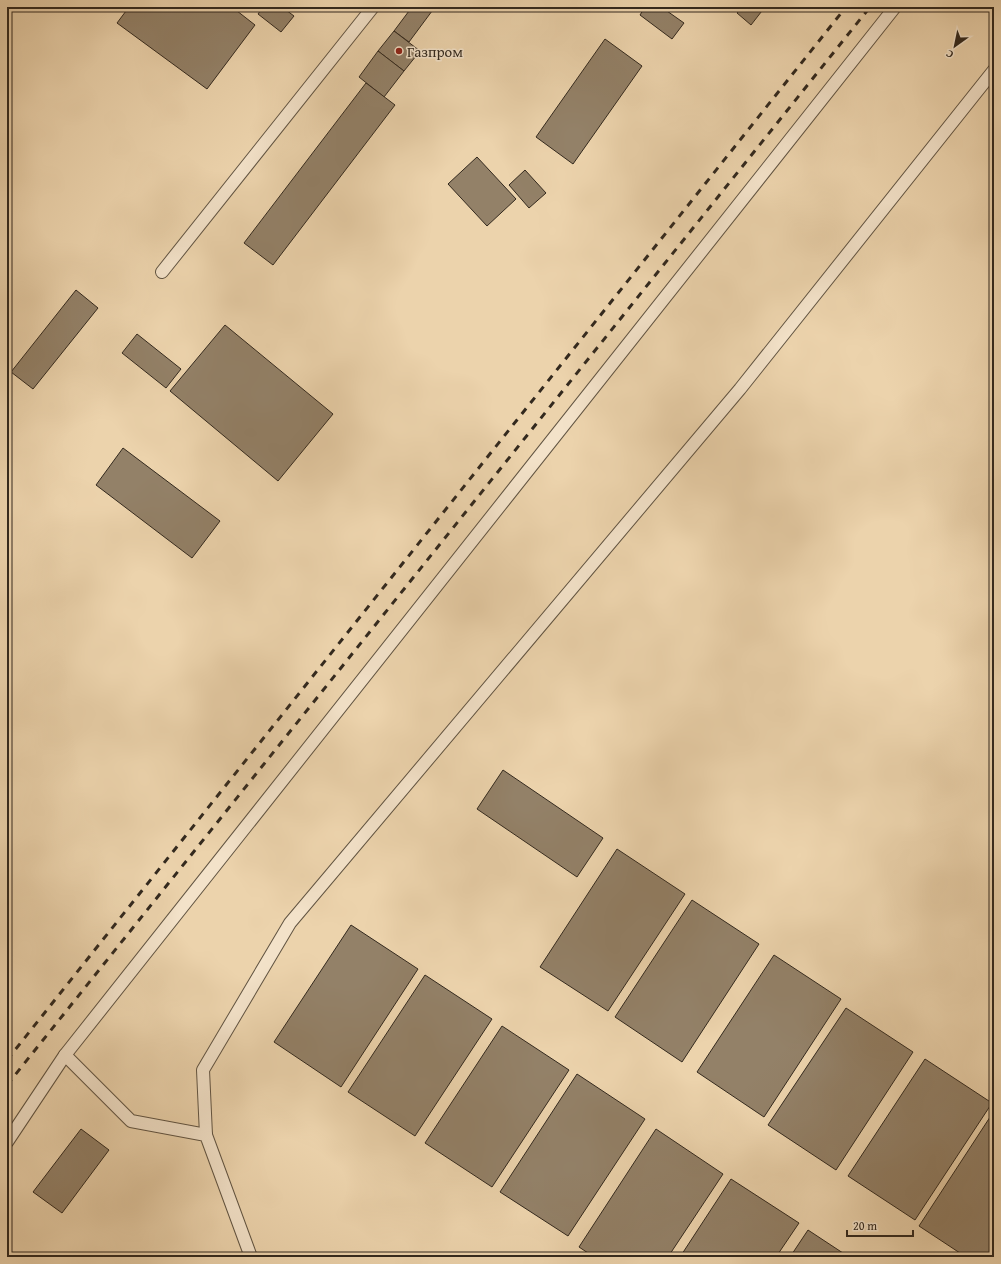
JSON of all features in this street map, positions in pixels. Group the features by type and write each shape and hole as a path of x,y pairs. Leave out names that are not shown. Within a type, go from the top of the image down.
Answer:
{"lane":[{"path":"162,272 373,7"},
{"path":"7,1142 65,1055 895,7"},
{"path":"251,1257 206,1135 202,1070 290,923 740,389 994,70"},
{"path":"65,1055 131,1122 206,1135"}],"building":[{"path":"129,7 232,7 255,25 207,89 117,23"},
{"path":"263,7 282,7 294,16 281,32 258,14"},
{"path":"412,7 435,7 409,42 394,31"},
{"path":"645,7 670,7 667,11 684,23 672,39 640,15"},
{"path":"742,7 765,7 751,25 737,13"},
{"name":"Газпром","path":"394,31 420,51 404,71 378,51"},
{"path":"605,39 642,66 573,164 536,137"},
{"path":"378,51 404,71 384,97 359,77"},
{"path":"366,83 395,105 273,265 244,243"},
{"path":"477,157 516,199 487,226 448,184"},
{"path":"525,170 546,193 529,208 509,185"},
{"path":"76,290 98,308 33,389 11,372"},
{"path":"225,325 333,414 278,481 170,391"},
{"path":"137,334 181,369 166,388 122,353"},
{"path":"123,448 220,521 192,558 96,485"},
{"path":"503,770 603,838 577,877 477,809"},
{"path":"617,849 685,894 608,1011 540,967"},
{"path":"692,900 759,944 682,1062 615,1017"},
{"path":"351,925 418,969 341,1087 274,1042"},
{"path":"774,955 841,999 764,1117 697,1072"},
{"path":"425,975 492,1019 415,1136 348,1092"},
{"path":"846,1008 913,1052 836,1170 768,1125"},
{"path":"502,1026 569,1070 492,1187 425,1143"},
{"path":"925,1059 992,1103 915,1220 848,1176"},
{"path":"577,1074 645,1119 568,1236 500,1192"},
{"path":"994,1111 994,1257 966,1257 919,1226"},
{"path":"81,1129 109,1150 62,1213 33,1192"},
{"path":"656,1129 723,1174 668,1257 594,1257 579,1247"},
{"path":"731,1179 799,1223 776,1257 680,1257"},
{"path":"808,1230 849,1257 790,1257"}],"railway":[{"path":"7,1060 846,7"},
{"path":"7,1085 870,7"}],"place":[{"name":"Газпром","path":"399,51"}]}
